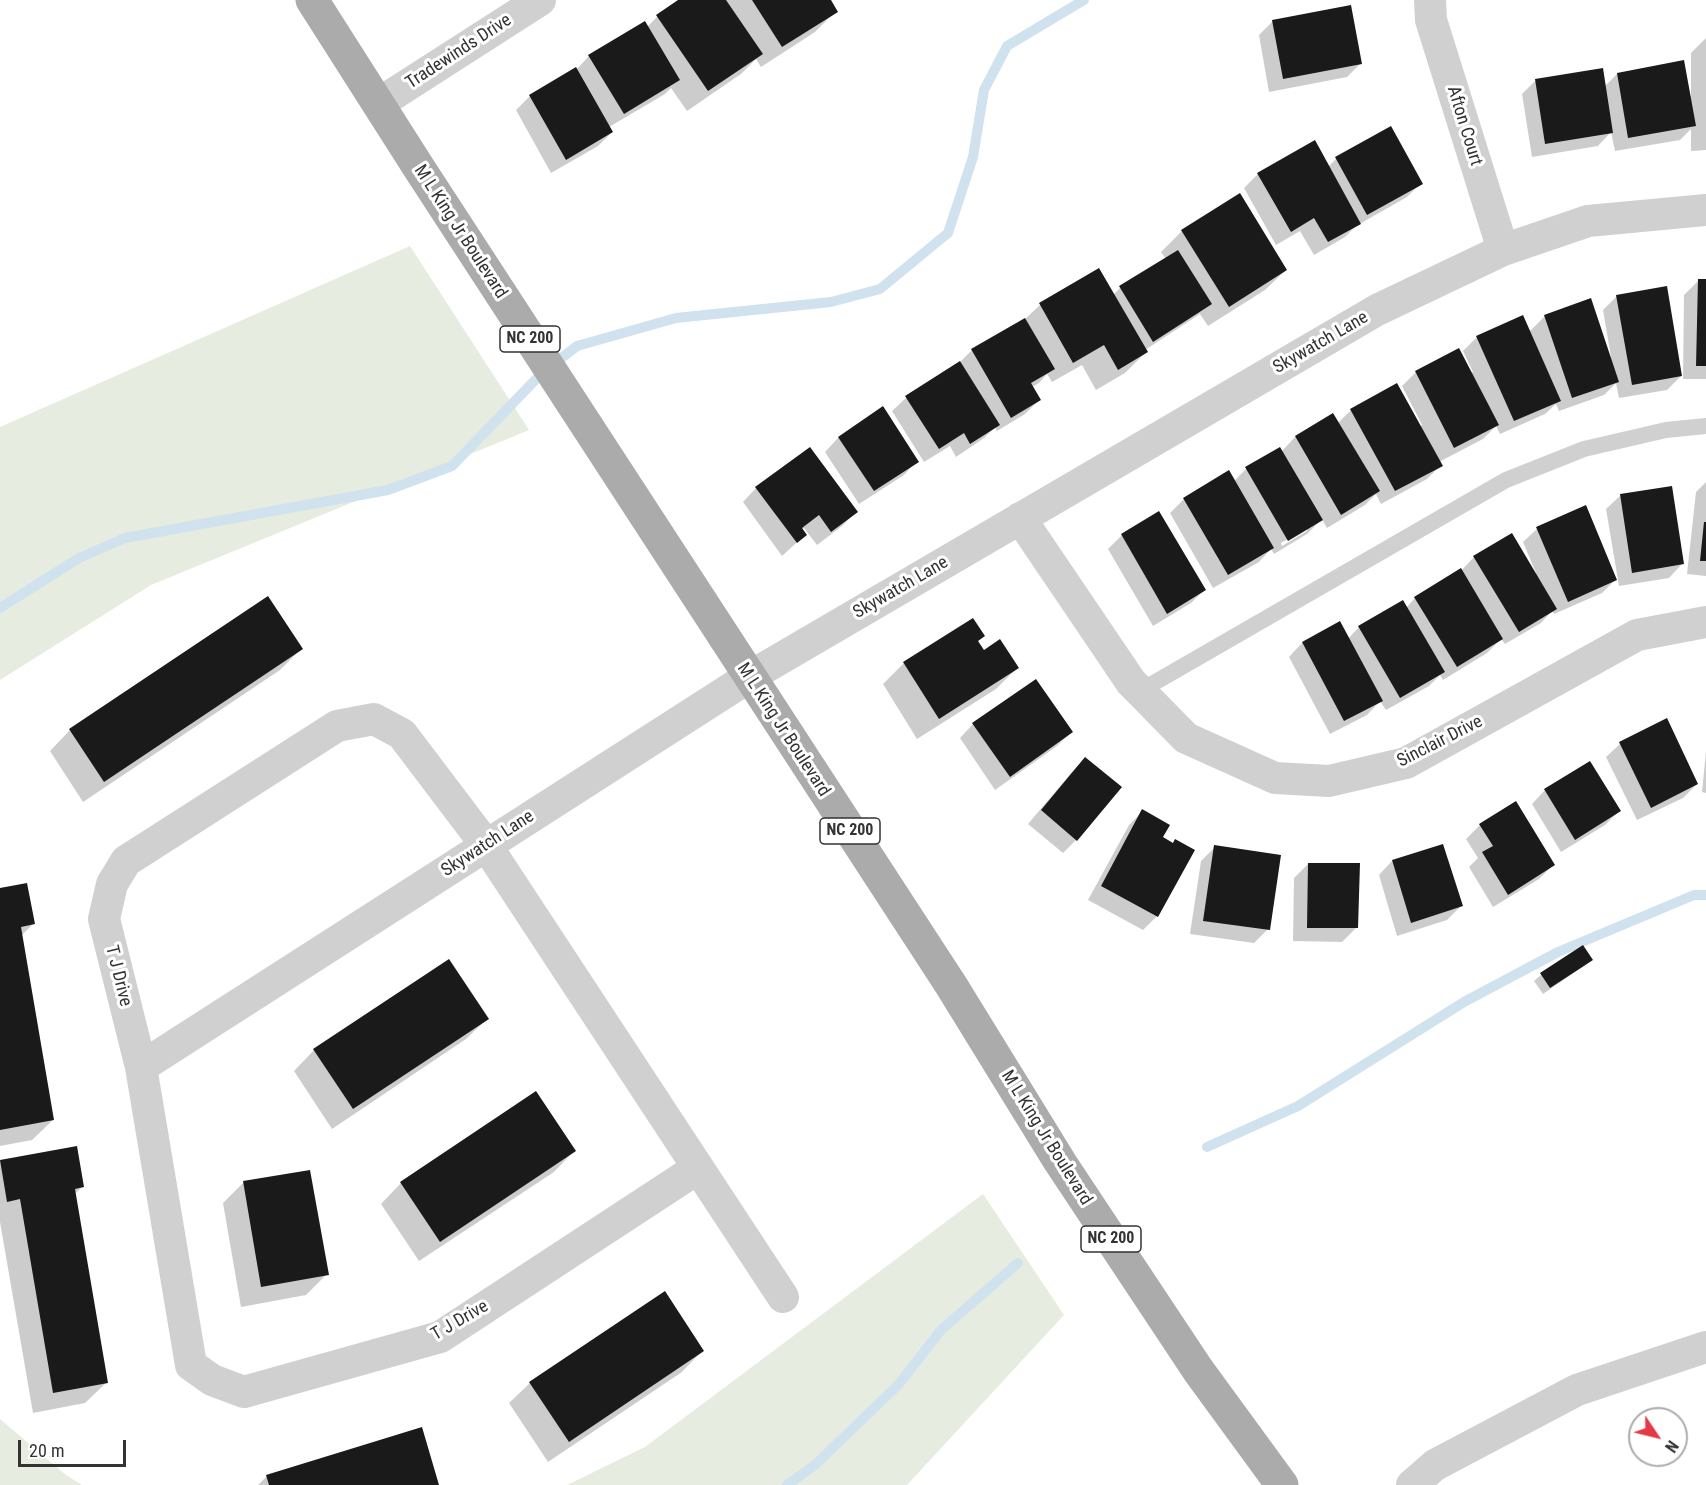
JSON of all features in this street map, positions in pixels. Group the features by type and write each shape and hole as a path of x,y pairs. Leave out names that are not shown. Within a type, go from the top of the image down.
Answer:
{"main road":[{"name":"M L King Jr Boulevard","path":"312,0 749,677 951,985 1060,1162 1198,1370 1282,1485"}],"street":[{"name":"Tradewinds Drive","path":"378,104 540,0"},
{"name":"Afton Court","path":"1430,0 1431,20 1503,250"},
{"name":"Skywatch Lane","path":"141,1066 749,677 1377,310 1503,250 1588,221 1706,210"},
{"name":"Sinclair Drive","path":"1020,518 1131,682 1186,738 1275,778 1329,780 1406,763 1637,635 1706,622"},
{"name":"T J Drive","path":"698,1168 440,1337 244,1392 212,1380 190,1365 141,1066 104,919 112,884 126,861 337,726 374,719 402,734 486,845 783,1297"},
{"path":"1413,1485 1435,1465 1577,1390 1706,1347"}],"lane":[{"path":"1140,691 1506,480 1584,449 1666,430 1706,426"}],"shaded area":[{"path":"410,246 529,430 151,585 0,680 0,427"},
{"path":"983,1194 1064,1315 907,1485 567,1485 645,1447"},
{"path":"0,1419 66,1475 82,1485 0,1485"}],"building":[{"path":"678,0 726,0 763,54 708,91 656,15"},
{"path":"752,0 831,0 838,12 782,47"},
{"path":"1351,5 1362,64 1283,79 1272,20"},
{"path":"645,21 680,80 624,114 588,55"},
{"path":"1684,60 1696,126 1628,138 1617,73"},
{"path":"576,67 613,132 566,160 529,95"},
{"path":"1603,68 1613,133 1545,144 1535,79"},
{"path":"1391,126 1423,184 1367,215 1335,157"},
{"path":"1315,140 1361,224 1328,242 1314,218 1291,232 1257,173"},
{"path":"1240,193 1287,270 1229,307 1181,230"},
{"path":"1178,250 1212,304 1153,342 1119,286"},
{"path":"1099,268 1148,352 1118,370 1104,345 1073,363 1039,303"},
{"path":"1698,279 1706,279 1706,366 1696,366"},
{"path":"1667,286 1682,376 1632,385 1616,295"},
{"path":"1591,298 1619,382 1572,398 1544,315"},
{"path":"1523,315 1561,401 1514,421 1476,336"},
{"path":"1025,318 1055,369 1031,383 1041,400 1011,418 971,349"},
{"path":"1459,348 1499,425 1454,448 1415,371"},
{"path":"960,361 1000,425 970,444 964,433 939,449 905,396"},
{"path":"1397,383 1443,466 1395,491 1350,409"},
{"path":"883,406 919,462 874,491 838,437"},
{"path":"1333,413 1380,491 1341,515 1295,436"},
{"path":"810,447 858,512 831,532 819,515 802,528 807,535 797,543 755,487"},
{"path":"1280,447 1323,520 1288,541 1245,467"},
{"path":"1229,470 1274,548 1228,575 1183,498"},
{"path":"1672,486 1684,564 1632,573 1620,494"},
{"path":"1586,505 1617,580 1568,602 1536,527"},
{"path":"1159,511 1206,590 1167,614 1121,534"},
{"path":"1704,522 1706,522 1706,561 1700,561"},
{"path":"1512,533 1557,609 1519,632 1473,556"},
{"path":"1461,568 1503,639 1457,667 1414,597"},
{"path":"268,596 303,649 104,782 69,729"},
{"path":"1403,600 1445,672 1400,698 1358,626"},
{"path":"973,618 985,636 978,641 984,650 1000,639 1019,668 939,719 903,662"},
{"path":"1340,621 1383,701 1344,721 1302,642"},
{"path":"1036,679 1073,732 1010,777 972,723"},
{"path":"1667,718 1698,784 1651,808 1619,742"},
{"path":"1085,757 1122,787 1077,841 1041,810"},
{"path":"1590,761 1621,811 1575,840 1544,789"},
{"path":"1516,801 1555,865 1508,895 1482,852 1493,846 1479,824"},
{"path":"1142,809 1170,825 1163,837 1173,843 1175,839 1195,850 1158,917 1101,886"},
{"path":"1443,844 1463,906 1411,923 1392,860"},
{"path":"1214,845 1281,855 1270,930 1203,921"},
{"path":"1308,863 1360,863 1358,928 1307,928"},
{"path":"27,883 35,924 21,927 54,1120 0,1130 0,888"},
{"path":"1583,945 1593,960 1550,988 1540,973"},
{"path":"449,959 489,1019 353,1109 313,1049"},
{"path":"536,1091 576,1151 440,1242 400,1182"},
{"path":"77,1146 84,1187 75,1189 108,1383 53,1393 20,1199 7,1202 0,1160"},
{"path":"310,1170 329,1275 261,1287 243,1181"},
{"path":"665,1291 704,1351 569,1442 529,1382"},
{"path":"422,1427 439,1485 269,1485 266,1475"}],"waterway":[{"path":"0,608 79,558 125,538 388,490 452,466 542,373 577,346 676,318 831,302 880,289 948,233 973,157 984,90 1007,46 1084,0"},
{"path":"1207,1147 1298,1106 1464,1002 1558,952 1694,895 1706,895"},
{"path":"787,1485 815,1465 899,1384 941,1330 1018,1263"}]}
